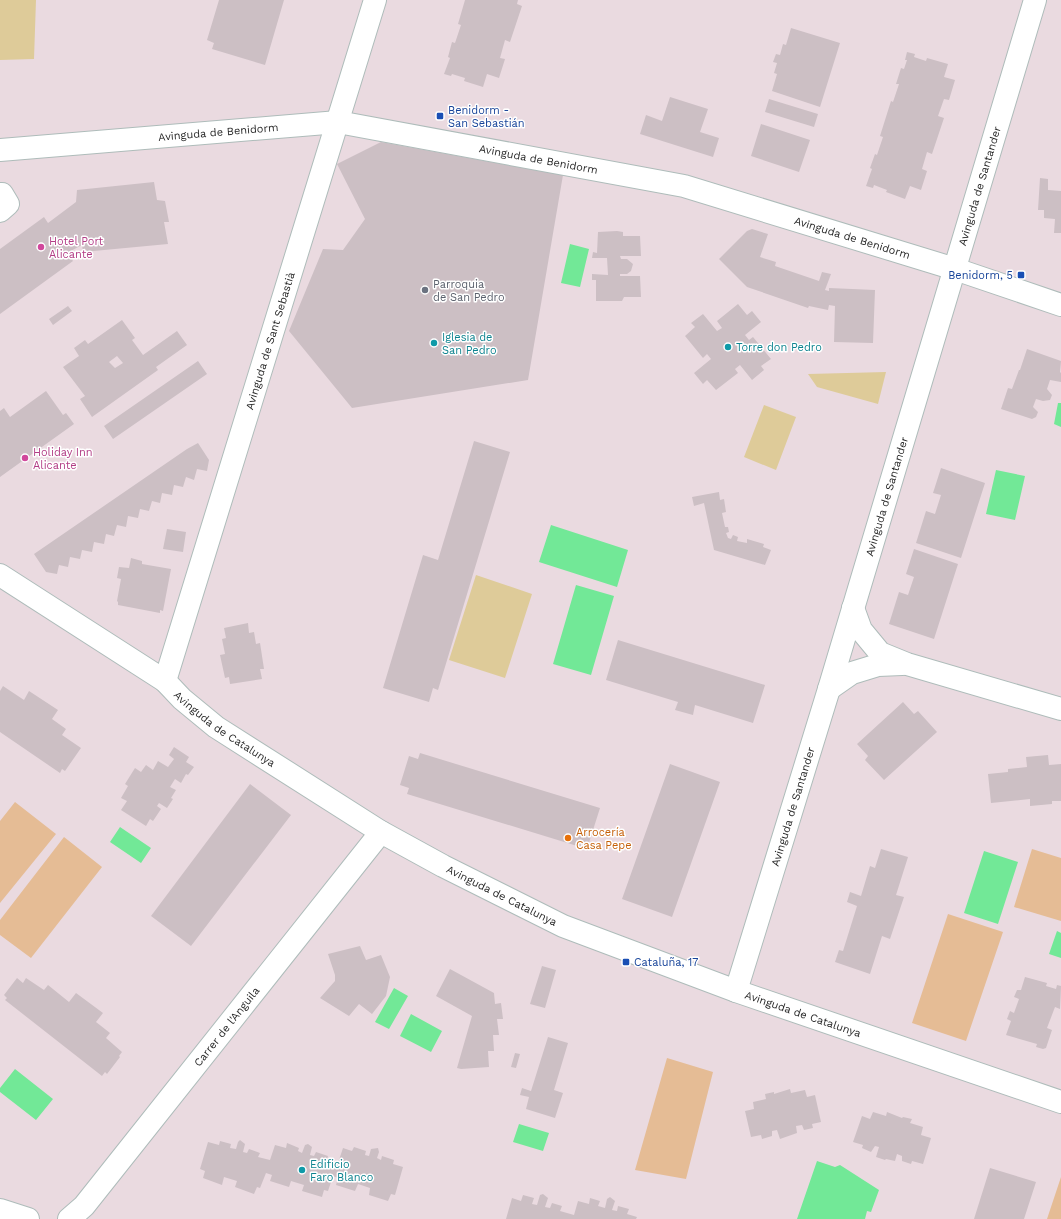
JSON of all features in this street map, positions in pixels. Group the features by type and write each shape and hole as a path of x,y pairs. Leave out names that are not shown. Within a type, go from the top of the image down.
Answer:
{"street":[{"name":"Avinguda de Sant Sebastià","path":"165,682 375,0"},
{"name":"Avinguda de Santander","path":"736,991 829,689 1035,0"},
{"name":"Avinguda de Benidorm","path":"0,150 338,122 684,186 954,269 1061,305"},
{"path":"0,194 2,194 8,204 0,211"},
{"name":"Avinguda de Catalunya","path":"0,575 165,682 182,699 216,727 381,832 443,866 563,926 736,991 1061,1102"},
{"path":"852,608 861,630 880,653 907,664 1061,709"},
{"path":"829,689 852,673 878,665 907,664"},
{"name":"Carrer de l'Anguila","path":"69,1219 84,1206 381,832"},
{"path":"0,1210 28,1219"}],"shaded area":[{"path":"0,0 36,0 34,59 0,60"},
{"path":"570,244 589,249 580,287 561,283"},
{"path":"886,372 878,404 817,387 808,374"},
{"path":"1058,403 1061,403 1061,427 1054,424"},
{"path":"764,405 796,417 776,470 744,457"},
{"path":"996,470 1025,476 1015,520 986,514"},
{"path":"551,525 628,550 617,587 539,562"},
{"path":"476,575 532,594 505,678 449,660"},
{"path":"576,585 614,596 591,675 553,664"},
{"path":"15,802 56,834 0,903 0,821"},
{"path":"120,827 151,848 141,863 110,842"},
{"path":"64,837 102,867 31,958 0,935 0,920"},
{"path":"1032,849 1061,858 1061,921 1014,907"},
{"path":"984,851 1018,862 998,924 964,913"},
{"path":"948,914 1003,932 966,1041 912,1023"},
{"path":"1057,931 1061,933 1061,958 1049,954"},
{"path":"394,988 408,996 389,1029 375,1022"},
{"path":"411,1014 442,1031 431,1052 400,1036"},
{"path":"667,1058 713,1072 686,1179 635,1170"},
{"path":"15,1069 53,1099 36,1120 0,1092 0,1088"},
{"path":"519,1124 549,1133 543,1151 513,1142"},
{"path":"817,1161 835,1167 840,1165 879,1190 871,1212 867,1211 865,1219 797,1219"},
{"path":"1061,1177 1061,1219 1047,1219"}],"building":[{"path":"219,0 284,0 265,65 212,49 214,43 207,40"},
{"path":"465,0 518,0 517,4 522,6 510,42 505,40 500,58 505,59 499,78 487,74 483,87 464,81 465,78 452,74 451,76 444,74 450,58 448,57 452,42 455,43 461,25 458,24"},
{"path":"791,28 840,43 820,107 772,91 777,74 774,73 777,63 773,62 776,54 780,55 783,44 786,45"},
{"path":"907,52 915,54 914,57 926,61 927,58 948,64 944,77 955,80 949,100 944,99 938,116 944,118 932,154 927,152 922,169 927,171 921,190 910,186 905,199 886,192 887,190 874,185 873,188 866,186 872,169 870,168 875,154 877,155 883,137 880,136 891,101 893,102 899,84 896,84 901,68 904,69 907,60 905,60"},
{"path":"670,97 708,109 700,132 719,138 713,157 640,134 646,115 662,121"},
{"path":"769,99 818,114 814,127 765,112"},
{"path":"761,124 810,140 799,172 751,156"},
{"name":"Parroquia de San Pedro","path":"381,142 563,175 528,380 352,408 289,331 323,249 343,250 365,219 337,164"},
{"path":"1040,178 1048,179 1048,190 1061,191 1061,233 1054,233 1055,219 1044,218 1044,210 1038,210"},
{"name":"Hotel Port Alicante","path":"154,182 157,200 165,201 169,222 164,222 168,244 83,252 82,245 67,253 73,261 0,314 0,249 44,217 48,223 76,202 77,190"},
{"path":"752,229 768,234 760,257 776,262 775,266 819,281 822,272 831,274 825,290 829,291 829,288 875,290 873,343 834,342 835,306 829,305 828,310 809,306 808,308 747,287 719,259 747,231"},
{"path":"598,232 623,232 623,236 640,236 641,256 620,256 621,259 627,259 633,264 631,271 627,274 620,274 620,276 640,276 641,297 624,297 622,301 596,301 596,280 592,280 592,274 608,275 607,258 592,258 593,252 597,253"},
{"name":"Torre don Pedro","path":"738,304 747,315 752,311 761,322 745,335 749,340 753,337 771,359 761,366 764,370 752,380 740,365 735,369 738,373 716,390 707,380 703,384 694,373 711,359 707,354 703,358 685,336 695,327 691,323 703,314 717,331 722,328 717,321"},
{"path":"68,306 72,311 53,325 49,319"},
{"path":"122,320 135,338 132,340 143,355 177,331 187,345 156,367 158,370 92,417 80,399 85,396 63,367 79,356 74,348 85,340 88,344","holes":["117,356 123,363 115,368 109,362"]},
{"path":"1027,349 1061,361 1061,382 1050,380 1047,389 1052,395 1050,400 1043,401 1036,399 1033,407 1038,412 1036,417 1032,419 1001,409 1008,388 1012,389"},
{"path":"198,361 207,374 113,439 104,426"},
{"path":"46,391 63,415 66,413 74,424 0,477 0,411 4,408 10,417"},
{"path":"474,441 510,452 438,690 433,688 429,702 383,688 423,555 438,560"},
{"path":"198,443 209,460 207,471 197,469 194,480 186,477 183,487 174,485 172,495 162,493 160,503 152,501 149,511 140,509 138,518 128,516 126,527 117,525 114,536 106,534 104,544 94,542 92,552 82,550 80,559 70,557 68,567 59,565 57,574 46,572 34,554"},
{"path":"941,468 985,483 961,558 916,543 926,511 935,514 941,495 933,493"},
{"path":"719,492 720,500 724,499 726,512 722,513 725,527 728,527 729,532 726,533 728,538 731,539 733,535 738,537 737,541 747,543 747,539 764,544 763,547 771,550 765,565 714,550 704,503 694,506 692,497"},
{"path":"167,529 186,532 183,552 163,549"},
{"path":"914,549 958,564 934,639 889,624 899,592 908,595 914,577 906,574"},
{"path":"131,558 142,561 142,564 171,569 163,611 160,610 160,613 118,605 117,601 121,579 117,578 119,567 129,568"},
{"path":"248,623 249,633 254,632 256,644 260,643 264,669 260,669 262,679 230,684 229,677 225,678 220,655 225,654 222,639 226,638 224,628"},
{"path":"618,640 765,685 753,723 695,705 693,715 675,710 678,702 606,680"},
{"path":"3,686 24,700 29,691 58,710 52,719 66,729 62,735 81,748 65,771 62,769 60,773 0,732 0,691"},
{"path":"903,702 914,714 918,711 937,732 884,780 865,760 868,756 857,744"},
{"path":"174,747 189,757 186,762 194,767 188,775 186,774 181,783 175,779 170,787 176,790 171,798 173,799 167,808 159,803 157,806 161,809 153,821 150,819 146,826 121,810 127,801 121,798 128,786 125,784 135,768 141,772 146,765 153,770 158,761 168,767 174,759 169,755"},
{"path":"420,753 600,808 587,849 407,794 409,788 400,785 409,756 418,759"},
{"path":"1048,755 1049,765 1061,764 1061,801 1052,801 1052,804 1030,806 1030,799 991,803 988,774 1008,772 1008,769 1027,767 1026,757"},
{"path":"670,764 720,782 672,917 622,899"},
{"path":"250,784 291,815 191,946 151,916"},
{"path":"881,849 908,857 896,895 904,897 890,939 882,936 870,974 835,962 839,950 843,951 857,906 847,902 850,892 861,896 870,866 875,868"},
{"path":"360,946 366,960 381,955 390,977 386,996 372,1014 359,1004 349,1016 320,998 335,981 335,975 328,954"},
{"path":"542,966 556,970 545,1008 530,1004"},
{"path":"450,969 494,993 495,1004 501,1003 503,1019 497,1019 499,1035 493,1035 494,1051 488,1051 489,1067 457,1068 472,1016 436,996"},
{"path":"1025,977 1047,983 1046,986 1056,989 1057,985 1061,986 1060,1009 1055,1007 1047,1028 1052,1030 1046,1048 1043,1049 1036,1047 1037,1044 1006,1035 1011,1021 1007,1019 1010,1011 1014,1013 1019,999 1014,997 1017,990 1021,990"},
{"path":"17,978 23,983 26,978 44,990 48,985 69,1002 76,993 103,1013 96,1022 110,1033 106,1038 122,1052 107,1074 105,1072 102,1076 5,1000 7,998 4,995"},
{"path":"548,1037 568,1043 554,1090 563,1093 555,1118 526,1109 529,1097 520,1095 522,1088 531,1091"},
{"path":"515,1053 520,1054 516,1068 511,1067"},
{"path":"790,1089 791,1093 805,1090 807,1097 815,1095 821,1122 812,1124 813,1128 804,1130 802,1125 796,1126 797,1133 780,1139 777,1130 772,1131 772,1136 762,1139 761,1135 751,1137 745,1111 754,1109 753,1102 766,1099 765,1094 774,1092 774,1094"},
{"path":"873,1112 886,1116 887,1112 902,1118 912,1119 910,1123 923,1127 921,1135 931,1138 923,1164 912,1161 911,1164 902,1161 902,1156 897,1154 895,1161 885,1160 876,1157 879,1147 875,1146 871,1152 862,1148 863,1145 853,1142 862,1116 870,1119"},
{"name":"Edificio Faro Blanco","path":"240,1140 245,1144 243,1152 247,1153 249,1149 260,1153 258,1157 270,1160 275,1145 286,1148 287,1143 299,1148 298,1151 302,1153 305,1145 308,1144 312,1147 310,1155 314,1156 316,1152 328,1156 327,1159 338,1163 343,1148 352,1151 354,1147 366,1151 365,1155 369,1156 371,1149 378,1148 379,1152 377,1158 381,1160 382,1156 394,1160 393,1164 403,1167 395,1195 391,1194 388,1201 369,1195 370,1188 358,1184 355,1191 336,1185 338,1178 333,1176 328,1191 324,1190 322,1197 302,1191 304,1185 291,1181 289,1187 270,1181 272,1175 266,1173 260,1188 257,1187 254,1194 235,1187 237,1181 224,1177 222,1185 203,1178 205,1171 200,1169 208,1142 219,1145 220,1141 231,1144 230,1148 236,1149"},
{"path":"990,1168 1036,1182 1024,1219 974,1219"},
{"path":"543,1194 548,1198 545,1207 550,1208 552,1203 562,1206 560,1211 574,1215 578,1201 589,1204 590,1198 600,1201 598,1206 605,1208 607,1199 610,1197 615,1201 612,1210 617,1211 618,1206 629,1209 627,1214 637,1217 636,1219 506,1219 512,1198 521,1201 523,1195 534,1198 532,1204 537,1205 540,1195"}],"place":[{"name":"Benidorm - San Sebastián","path":"440,116"},
{"name":"Hotel Port Alicante","path":"41,247"},
{"name":"Benidorm, 5","path":"1021,275"},
{"name":"Parroquia de San Pedro","path":"425,290"},
{"name":"Iglesia de San Pedro","path":"434,343"},
{"name":"Torre don Pedro","path":"728,347"},
{"name":"Holiday Inn Alicante","path":"25,458"},
{"name":"Arrocería Casa Pepe","path":"568,838"},
{"name":"Cataluña, 17","path":"626,962"},
{"name":"Edificio Faro Blanco","path":"302,1170"}]}
